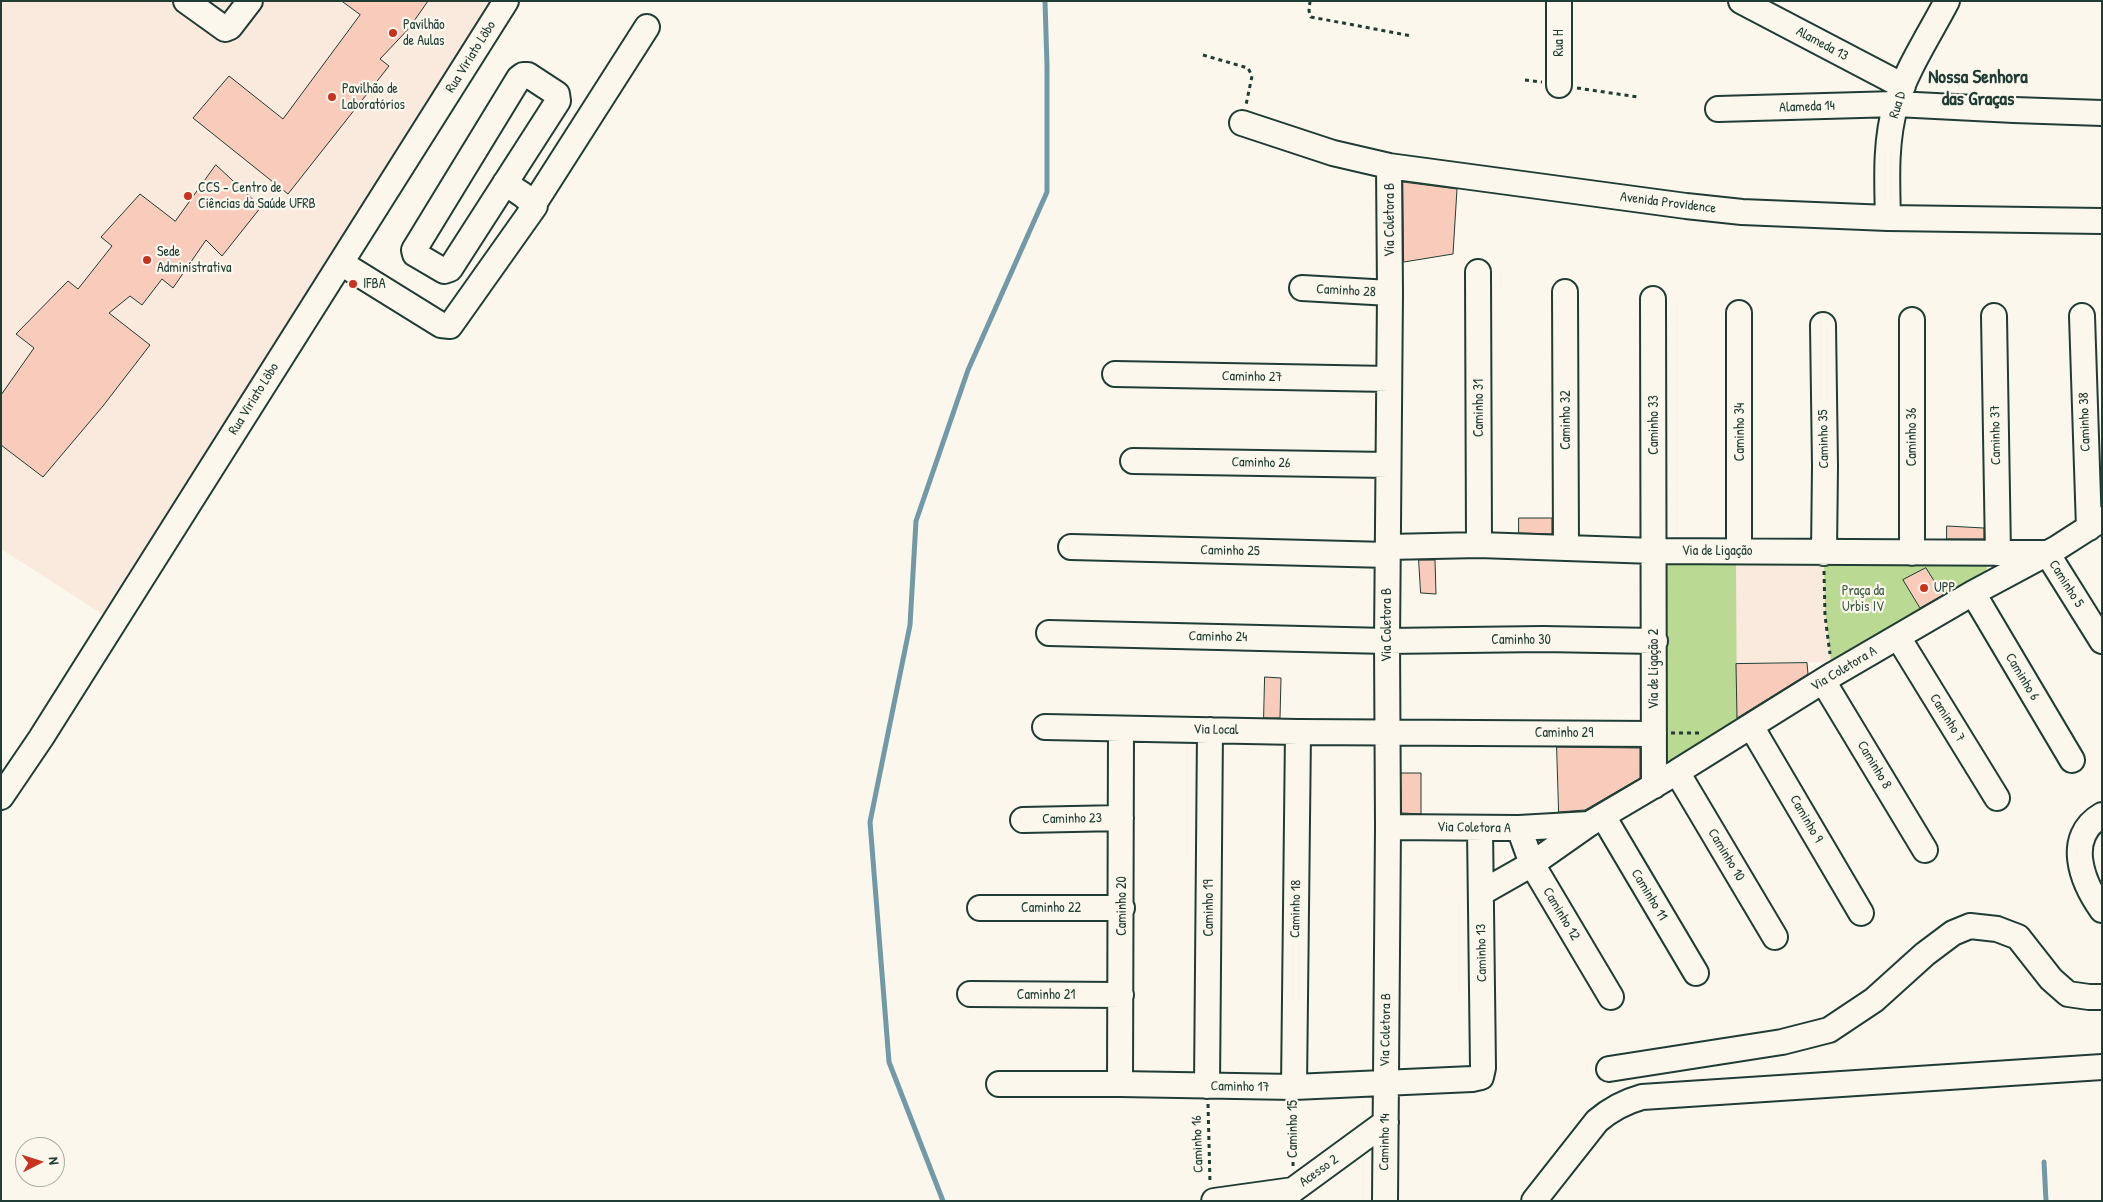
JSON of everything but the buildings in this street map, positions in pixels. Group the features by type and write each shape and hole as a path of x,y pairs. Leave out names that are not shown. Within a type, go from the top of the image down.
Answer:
{"street":[{"path":"200,5 223,29 227,29 250,1"},
{"name":"Rua Viriato Lôbo","path":"1,797 41,738 506,1"},
{"name":"Rua H","path":"1559,1 1560,85"},
{"name":"Alameda 13","path":"1741,1 1899,95"},
{"name":"Rua D","path":"1888,218 1889,142 1899,95 1947,1"},
{"path":"341,263 441,325 450,326 534,208 534,204 648,27"},
{"path":"525,74 557,94 559,98 505,183 448,270 442,270 413,252 519,78 525,74"},
{"name":"Alameda 14","path":"1718,109 1899,95 2014,110 2102,112"},
{"name":"Avenida Providence","path":"1242,123 1333,153 1389,166 1742,212 1888,218 2102,221"},
{"name":"Via Coletora B","path":"1386,1084 1389,166"},
{"path":"505,183 534,204"},
{"name":"Caminho 31","path":"1478,272 1480,545"},
{"name":"Caminho 28","path":"1302,288 1390,293"},
{"name":"Caminho 32","path":"1565,292 1566,548"},
{"name":"Caminho 33","path":"1653,299 1654,551"},
{"name":"Caminho 34","path":"1739,313 1739,551"},
{"name":"Caminho 37","path":"1994,316 1998,553"},
{"name":"Caminho 38","path":"2082,316 2095,524"},
{"name":"Caminho 36","path":"1912,320 1912,554"},
{"name":"Caminho 35","path":"1823,325 1824,553"},
{"name":"Caminho 27","path":"1114,374 1389,379"},
{"name":"Caminho 26","path":"1133,461 1388,465"},
{"name":"Via Coletora A","path":"1481,893 1532,864 1596,820 1829,677 2095,524"},
{"name":"Via de Ligação","path":"1388,551 1480,545 1654,551 1912,554 2047,553"},
{"name":"Caminho 25","path":"1071,547 1388,551"},
{"name":"Via de Ligação 2","path":"1654,551 1654,786"},
{"name":"Caminho 5","path":"2047,553 2102,642"},
{"name":"Caminho 6","path":"1973,593 2072,760"},
{"name":"Caminho 24","path":"1049,632 1387,641"},
{"name":"Caminho 7","path":"1898,637 1996,798"},
{"name":"Caminho 30","path":"1387,641 1543,639 1654,642"},
{"name":"Caminho 8","path":"1829,677 1925,850"},
{"name":"Via Local","path":"1045,727 1388,732"},
{"name":"Caminho 20","path":"1120,1084 1122,908 1121,728"},
{"name":"Caminho 9","path":"1746,729 1861,913"},
{"name":"Caminho 19","path":"1207,1086 1210,730"},
{"name":"Caminho 18","path":"1294,1087 1298,732"},
{"name":"Caminho 29","path":"1388,732 1654,734"},
{"name":"Caminho 10","path":"1677,772 1775,937"},
{"path":"2102,815 2086,829 2079,858 2085,882 2091,895 2102,910"},
{"name":"Caminho 23","path":"1023,820 1121,818"},
{"name":"Via Coletora A","path":"1388,826 1480,829 1519,828 1596,820"},
{"name":"Caminho 11","path":"1596,820 1696,973"},
{"name":"Caminho 12","path":"1519,828 1532,864 1611,997"},
{"name":"Caminho 13","path":"1480,829 1483,1068 1481,1077"},
{"name":"Caminho 22","path":"980,908 1122,908"},
{"path":"1609,1069 1782,1042 1829,1030 1886,991 1925,954 1953,933 1970,926 1997,929 2018,937 2051,979 2068,994 2102,997"},
{"name":"Caminho 21","path":"970,994 1121,995"},
{"path":"1534,1201 1597,1121 1609,1111 1626,1102 1642,1097 2102,1067"},
{"name":"Caminho 17","path":"999,1084 1294,1087 1472,1080 1481,1077"},
{"name":"Caminho 14","path":"1385,1201 1386,1084"},
{"name":"Acesso 2","path":"1212,1196 1293,1195 1386,1122"}],"path":[{"path":"1310,1 1309,11 1311,17 1412,36"},
{"path":"1203,55 1248,68 1252,76 1242,123"},
{"path":"1526,80 1638,98"},
{"path":"1824,553 1825,616 1829,677"},
{"path":"1654,734 1746,729"},
{"name":"Caminho 16","path":"1207,1086 1212,1196"},
{"name":"Caminho 15","path":"1293,1195 1294,1087"}],"shaded area":[{"name":"CCS - Centro de Ciências da Saúde UFRB","path":"1,1 495,1 110,619 1,549"},
{"path":"1824,559 1825,610 1831,662 1736,664 1736,563"}],"green space":[{"name":"Praça da Urbis IV","path":"1824,559 1982,561 1987,566 1986,573 1831,662 1825,610"},
{"path":"1736,563 1737,721 1662,769 1661,565"}],"waterway":[{"path":"943,1201 889,1062 870,822 910,625 916,521 968,370 1047,192 1045,1"},
{"path":"2044,1162 2046,1201"}],"place":[{"name":"Pavilhão de Aulas","path":"393,33"},
{"name":"Pavilhão de Laboratórios","path":"332,97"},
{"name":"CCS - Centro de Ciências da Saúde UFRB","path":"188,196"},
{"name":"Sede Administrativa","path":"147,260"},
{"name":"IFBA","path":"353,284"},
{"name":"UPP","path":"1924,588"}],"district":[{"name":"Nossa Senhora das Graças","path":"1978,89"}]}
